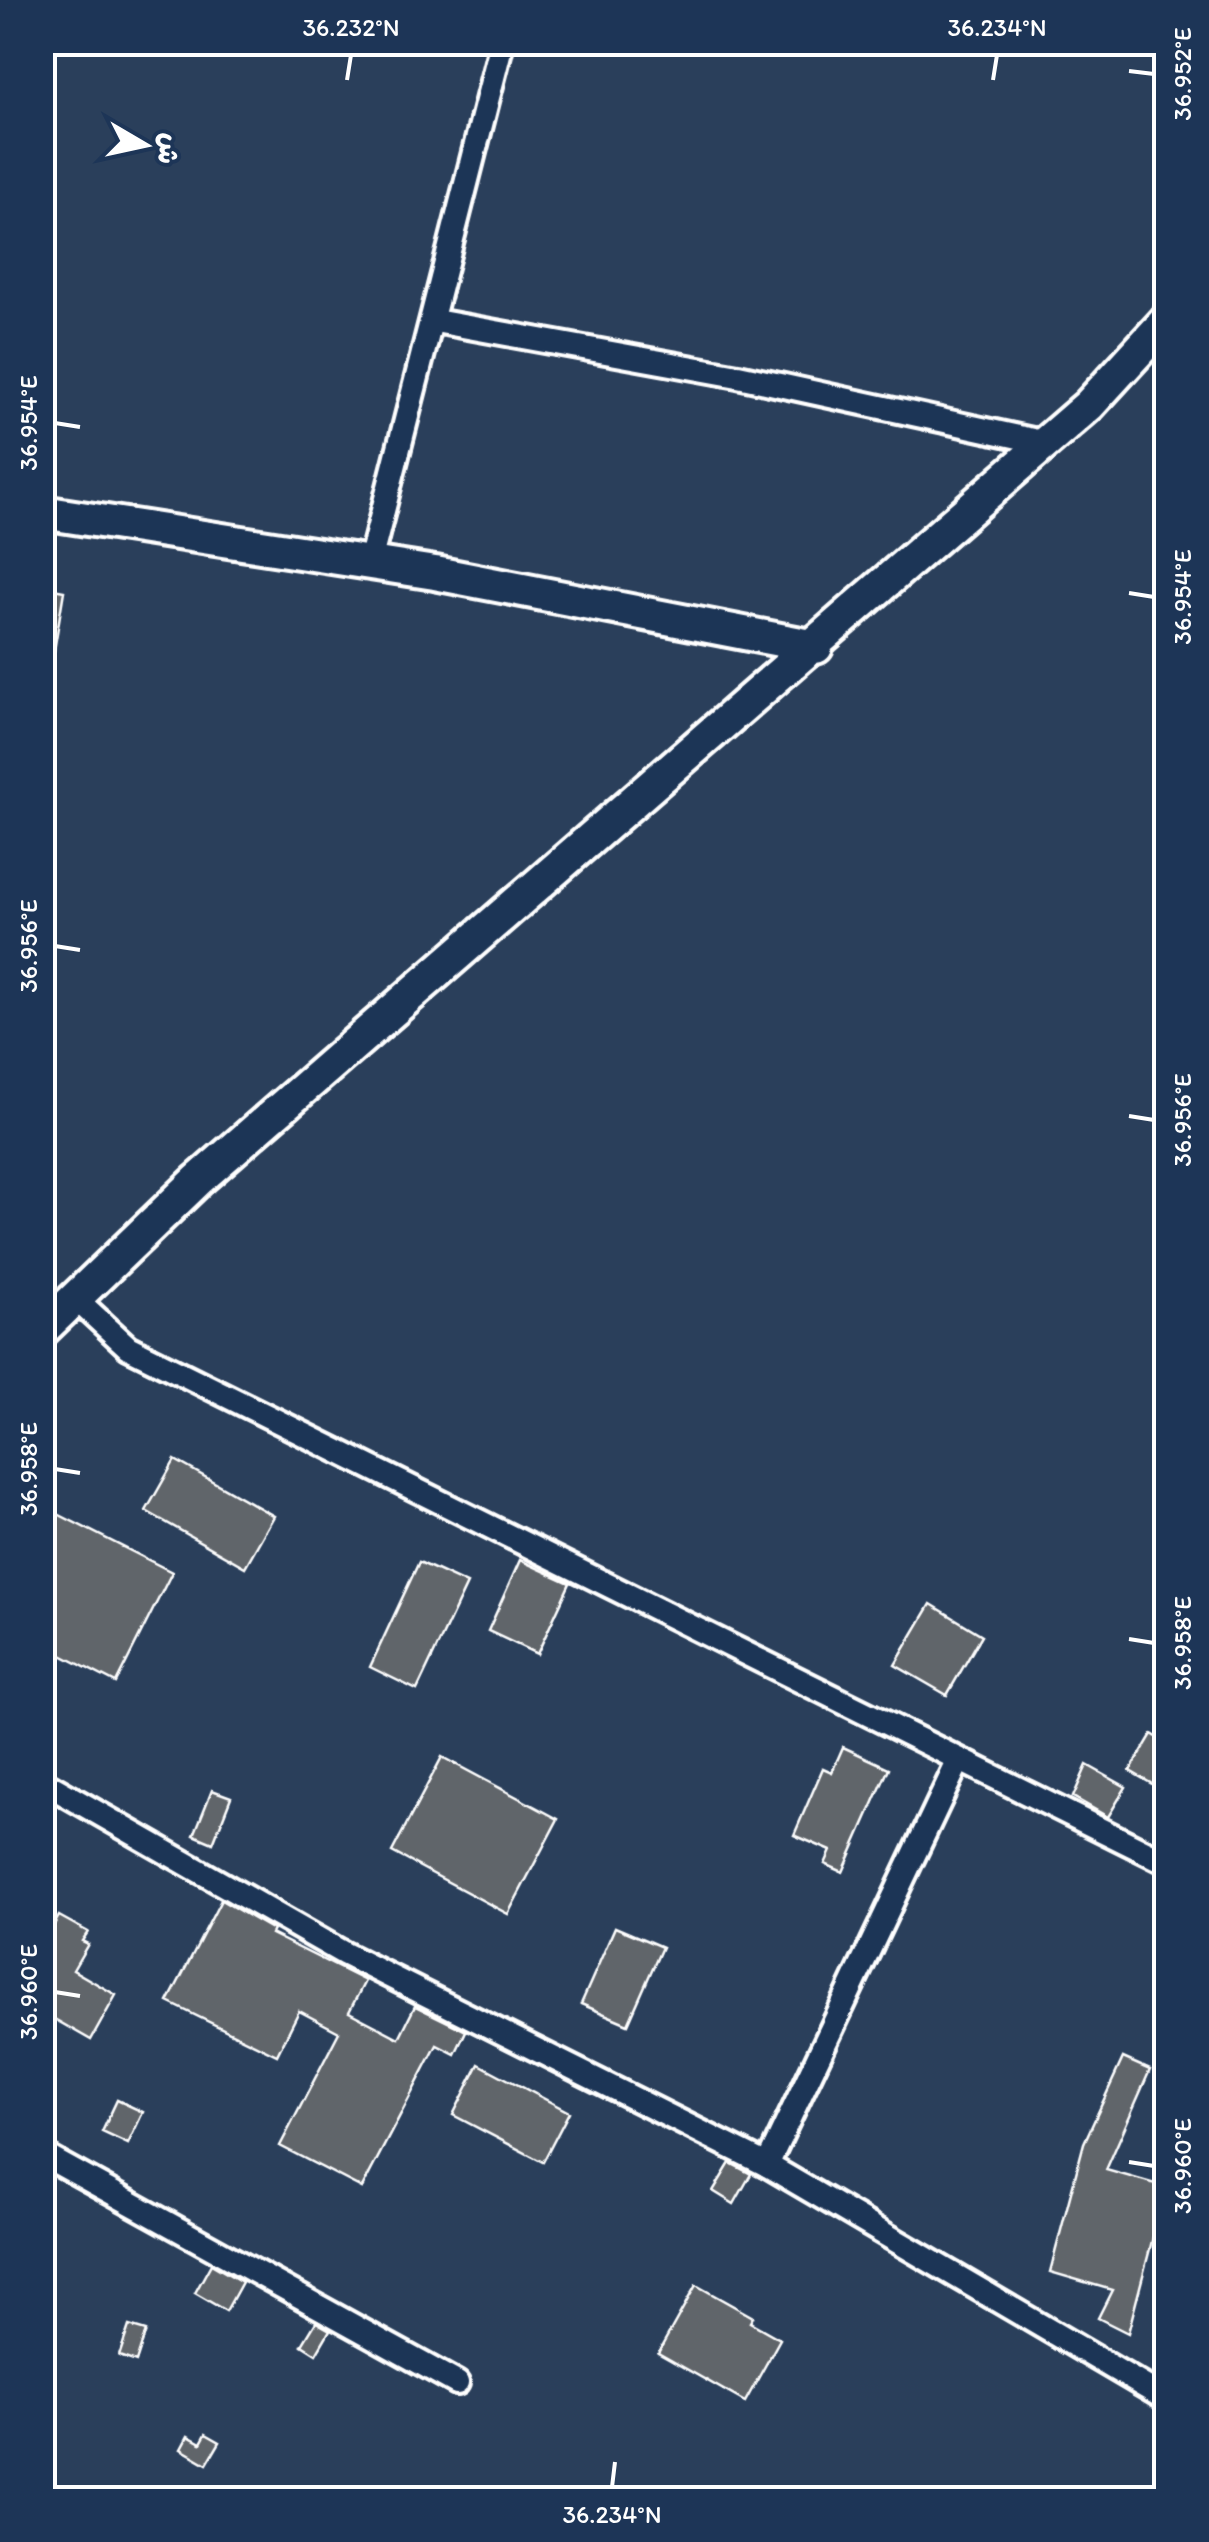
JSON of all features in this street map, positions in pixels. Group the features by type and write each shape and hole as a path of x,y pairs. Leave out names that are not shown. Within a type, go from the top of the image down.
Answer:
{"main road":[{"path":"42,1330 198,1180 816,647 1089,405 1166,321"},
{"path":"42,512 370,562 816,647"}],"street":[{"path":"370,562 435,320 502,42"},
{"path":"435,320 738,376 1046,443"},
{"path":"75,1298 128,1346 1166,1862"},
{"path":"767,2165 959,1760"},
{"path":"42,1781 345,1954 767,2165 1166,2399"},
{"path":"42,2154 457,2382"}],"building":[{"path":"42,587 64,591 51,669 42,668"},
{"path":"175,1460 274,1516 245,1567 146,1511"},
{"path":"42,1506 172,1572 116,1683 42,1645"},
{"path":"520,1560 570,1583 537,1654 488,1631"},
{"path":"419,1562 467,1584 417,1690 370,1667"},
{"path":"931,1604 982,1635 947,1695 895,1665"},
{"path":"1152,1734 1166,1743 1166,1775 1159,1788 1130,1771"},
{"path":"843,1747 889,1768 843,1872 825,1864 831,1851 794,1835 823,1768 832,1772"},
{"path":"442,1757 558,1819 508,1914 392,1852"},
{"path":"1087,1765 1126,1787 1108,1817 1073,1797"},
{"path":"212,1790 231,1797 213,1843 194,1835"},
{"path":"221,1900 273,1930 271,1934 365,1981 349,2012 399,2038 415,2006 466,2031 455,2054 437,2045 362,2188 280,2146 339,2032 299,2011 277,2055 168,2002"},
{"path":"59,1916 88,1932 82,1941 88,1944 73,1970 116,1995 91,2040 42,2012 42,1946"},
{"path":"615,1927 662,1947 628,2024 581,2004"},
{"path":"1123,2058 1150,2070 1106,2170 1166,2187 1128,2333 1098,2318 1112,2290 1050,2272 1084,2143"},
{"path":"479,2064 569,2112 543,2162 453,2115"},
{"path":"117,2100 143,2112 128,2144 102,2132"},
{"path":"730,2163 751,2174 734,2204 713,2191"},
{"path":"211,2264 242,2282 226,2311 195,2293"},
{"path":"696,2285 753,2317 750,2322 780,2339 745,2402 658,2353"},
{"path":"316,2322 330,2330 316,2354 302,2345"},
{"path":"129,2326 146,2331 136,2362 119,2356"},
{"path":"206,2434 220,2442 207,2464 181,2449 188,2436 201,2443"}]}
